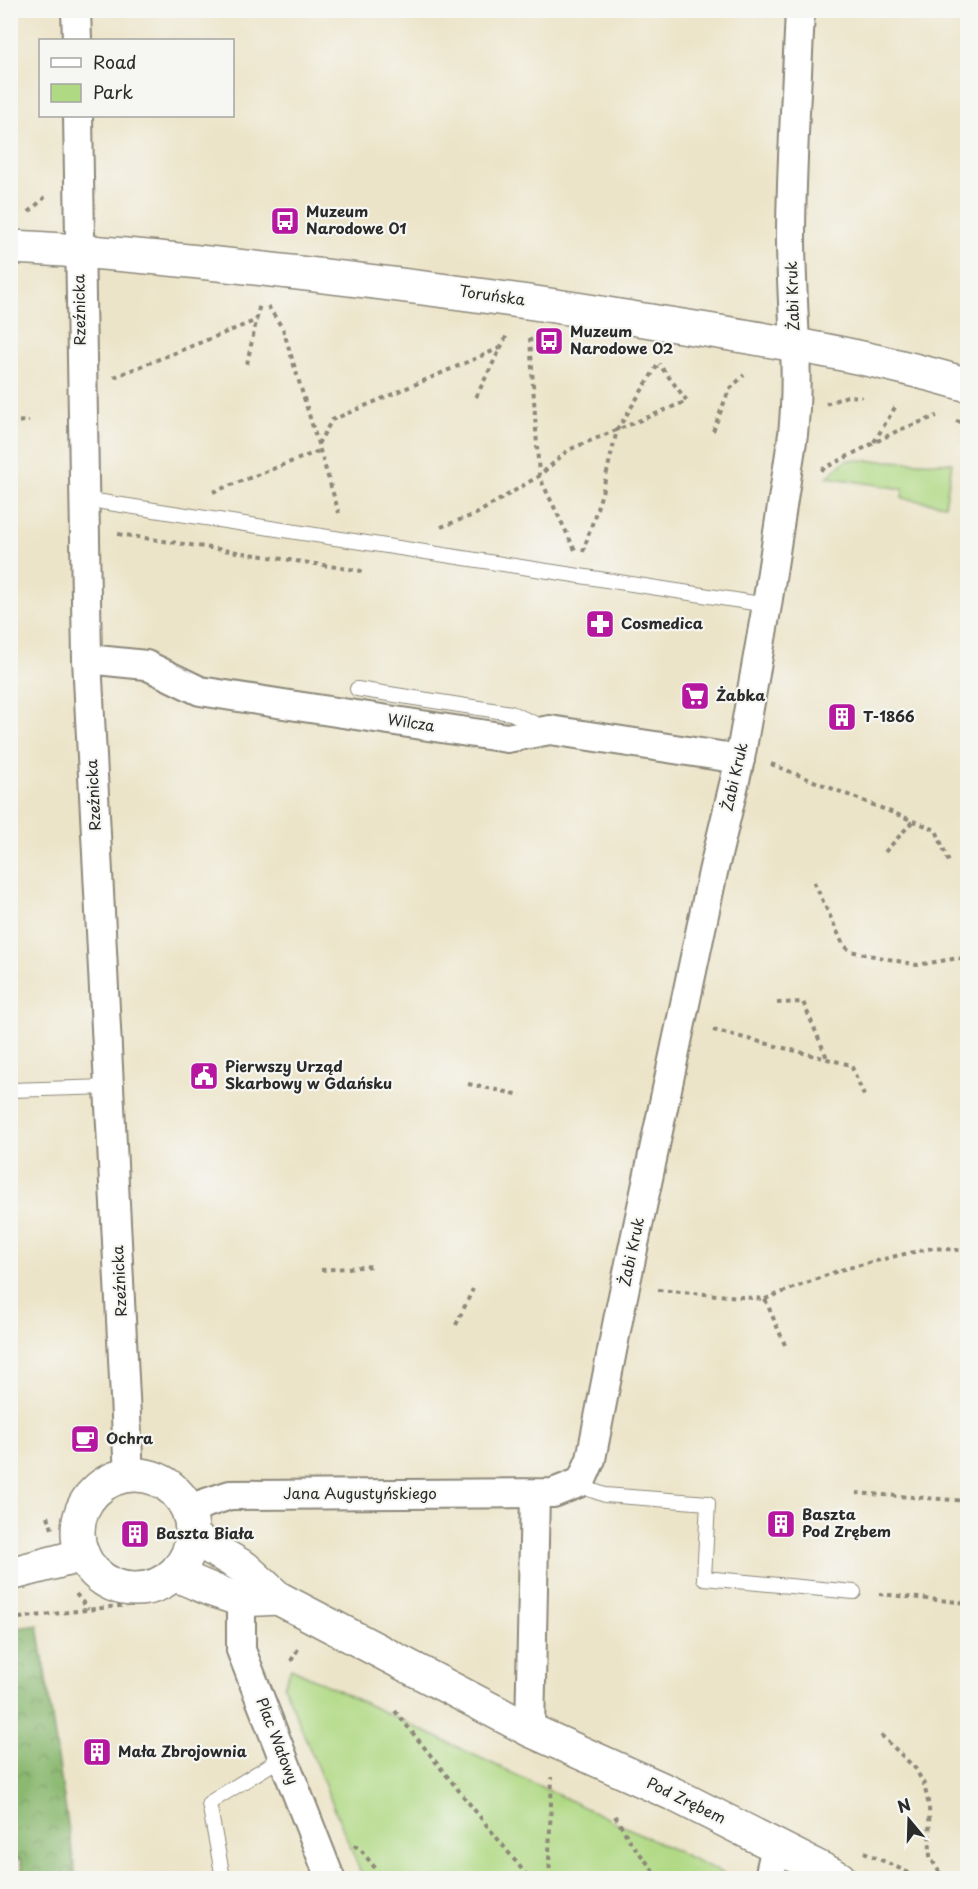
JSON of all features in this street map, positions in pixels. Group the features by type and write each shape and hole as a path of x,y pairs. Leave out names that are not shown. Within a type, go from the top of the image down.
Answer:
{"street":[{"path":"76,10 77,39"},
{"name":"Żabi Kruk","path":"581,1482 591,1458 712,872 753,760 767,605 795,416 791,237 800,10"},
{"name":"Rzeźnicka","path":"78,117 87,659 129,1475"},
{"name":"Toruńska","path":"10,247 79,250 368,280 484,295 795,345 917,371 968,385"},
{"name":"Wilcza","path":"87,659 147,665 201,691 507,738 550,730 753,760"},
{"path":"166,1587 186,1557 190,1523 178,1494 164,1483 147,1476 129,1475 113,1479 99,1488 87,1501 80,1516 81,1544 93,1570 107,1581 124,1588 141,1588 159,1584 166,1587 212,1590 241,1600 278,1598"},
{"path":"544,1736 535,1494 553,1493 581,1482"},
{"name":"Jana Augustyńskiego","path":"190,1523 230,1495 535,1494"},
{"name":"Pod Zrębem","path":"190,1523 278,1598 544,1736 673,1794 839,1878"},
{"path":"10,1552 81,1544"},
{"path":"10,1574 81,1544"},
{"name":"Plac Wałowy","path":"241,1600 241,1650 330,1878"},
{"path":"769,1878 776,1846"}],"lane":[{"path":"83,499 767,605"},
{"path":"357,689 511,713 550,730"},
{"path":"10,1090 109,1087"},
{"path":"581,1482 591,1490 605,1495 708,1503 704,1578 854,1592"},
{"path":"223,1878 209,1803 283,1757"}],"path":[{"path":"252,299 276,302"},
{"path":"247,364 262,300"},
{"path":"262,300 283,328 347,540"},
{"path":"105,381 257,320"},
{"path":"476,397 510,330 498,328"},
{"path":"530,333 539,476 590,577"},
{"path":"317,445 332,420 500,348"},
{"path":"580,561 602,493 617,430 663,357"},
{"path":"390,546 476,514 539,476 568,450 687,401 659,364"},
{"path":"735,370 750,378"},
{"path":"713,432 729,390 744,375"},
{"path":"823,412 825,404 847,396 866,397"},
{"path":"886,401 908,407"},
{"path":"874,442 897,404"},
{"path":"927,413 968,424"},
{"path":"814,473 899,430 937,416"},
{"path":"10,422 29,421"},
{"path":"162,511 319,451"},
{"path":"753,760 936,830 950,865"},
{"path":"885,852 913,821"},
{"path":"814,882 843,944 850,951 917,965 958,958 968,961"},
{"path":"777,1003 803,1002 827,1058"},
{"path":"703,1028 851,1065 866,1098"},
{"path":"468,1084 522,1095"},
{"path":"649,1290 765,1299 840,1270 900,1255 933,1248 968,1251"},
{"path":"321,1270 373,1266"},
{"path":"456,1325 473,1289"},
{"path":"765,1299 786,1344"},
{"path":"856,1493 968,1501"},
{"path":"10,1619 166,1587"},
{"path":"854,1592 968,1603"},
{"path":"396,1711 528,1878"},
{"path":"881,1735 915,1768 924,1784 929,1806 930,1857 943,1878"},
{"path":"544,1736 550,1785 550,1878"},
{"path":"615,1816 630,1841 659,1878"}],"green space":[{"path":"849,460 952,463 945,505 902,498 903,489 827,477"},
{"path":"38,1625 76,1878 24,1878 20,1859 11,1861 11,1629"},
{"path":"291,1668 733,1878 363,1878 284,1686"}],"place":[{"name":"Muzeum Narodowe 01","path":"285,221"},
{"name":"Muzeum Narodowe 02","path":"549,341"},
{"name":"Cosmedica","path":"600,624"},
{"name":"Żabka","path":"695,696"},
{"name":"T-1866","path":"842,717"},
{"name":"Pierwszy Urząd Skarbowy w Gdańsku","path":"204,1076"},
{"name":"Ochra","path":"85,1439"},
{"name":"Baszta Pod Zrębem","path":"781,1524"},
{"name":"Baszta Biała","path":"135,1534"},
{"name":"Mała Zbrojownia","path":"97,1752"}]}
